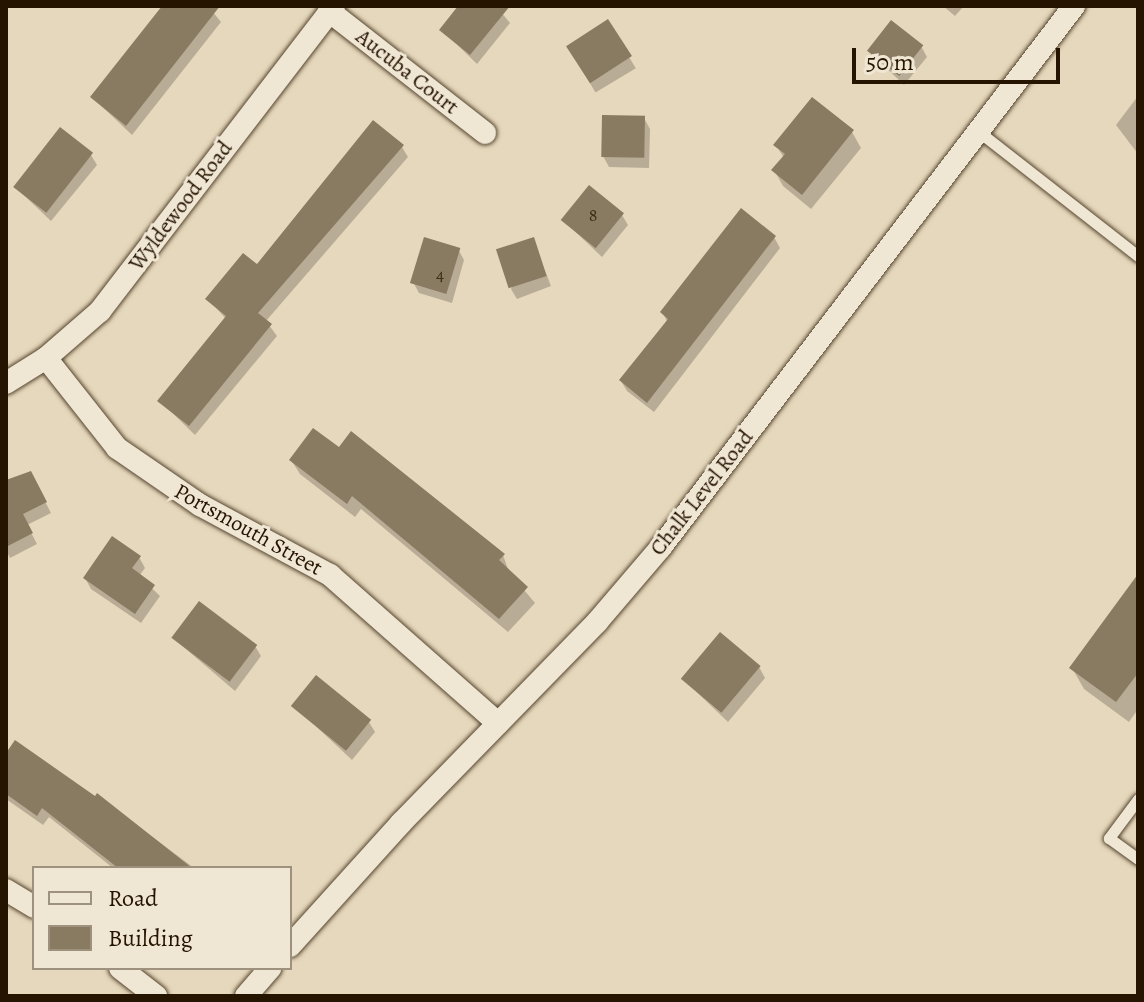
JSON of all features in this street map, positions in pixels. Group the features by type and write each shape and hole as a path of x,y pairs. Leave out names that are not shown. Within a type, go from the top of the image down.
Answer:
{"street":[{"name":"Chalk Level Road","path":"292,944 597,622 661,547 1074,6"},
{"name":"Aucuba Court","path":"332,9 485,133"},
{"name":"Wyldewood Road","path":"6,383 46,358 100,311 332,9"},
{"name":"Portsmouth Street","path":"46,358 117,448 200,505 330,575 498,723"},
{"path":"6,890 32,906"},
{"path":"123,970 156,996"},
{"path":"246,996 268,970"}],"lane":[{"path":"978,131 1138,256"},
{"path":"1138,799 1109,838 1138,859"}],"building":[{"path":"162,6 220,6 126,126 90,97"},
{"path":"458,6 510,6 470,55 439,30"},
{"path":"608,19 632,56 590,83 566,46"},
{"path":"891,20 923,45 899,76 867,51"},
{"path":"812,97 854,130 802,195 771,170 785,154 773,145"},
{"path":"602,115 645,116 644,158 601,157"},
{"path":"373,120 404,145 258,313 272,324 189,426 157,401 226,316 205,299 243,253 257,264"},
{"path":"60,127 93,153 46,213 13,187"},
{"path":"589,185 624,213 596,248 561,220"},
{"path":"741,208 776,236 647,403 619,380 668,319 660,312"},
{"path":"424,237 460,248 446,294 410,283"},
{"path":"534,237 547,276 509,288 496,249"},
{"path":"313,428 339,447 351,431 505,554 499,560 528,587 499,619 352,496 347,504 289,460"},
{"path":"31,471 47,502 23,514 33,533 6,547 6,480"},
{"path":"112,536 141,556 132,568 155,585 135,614 83,578"},
{"path":"1138,574 1138,673 1116,702 1069,668"},
{"path":"199,601 257,645 230,682 171,638"},
{"path":"720,632 761,666 721,713 681,679"},
{"path":"316,675 371,720 346,751 291,706"},
{"path":"15,740 95,796 97,793 189,866 115,866 42,808 37,816 6,794 6,753"}]}
